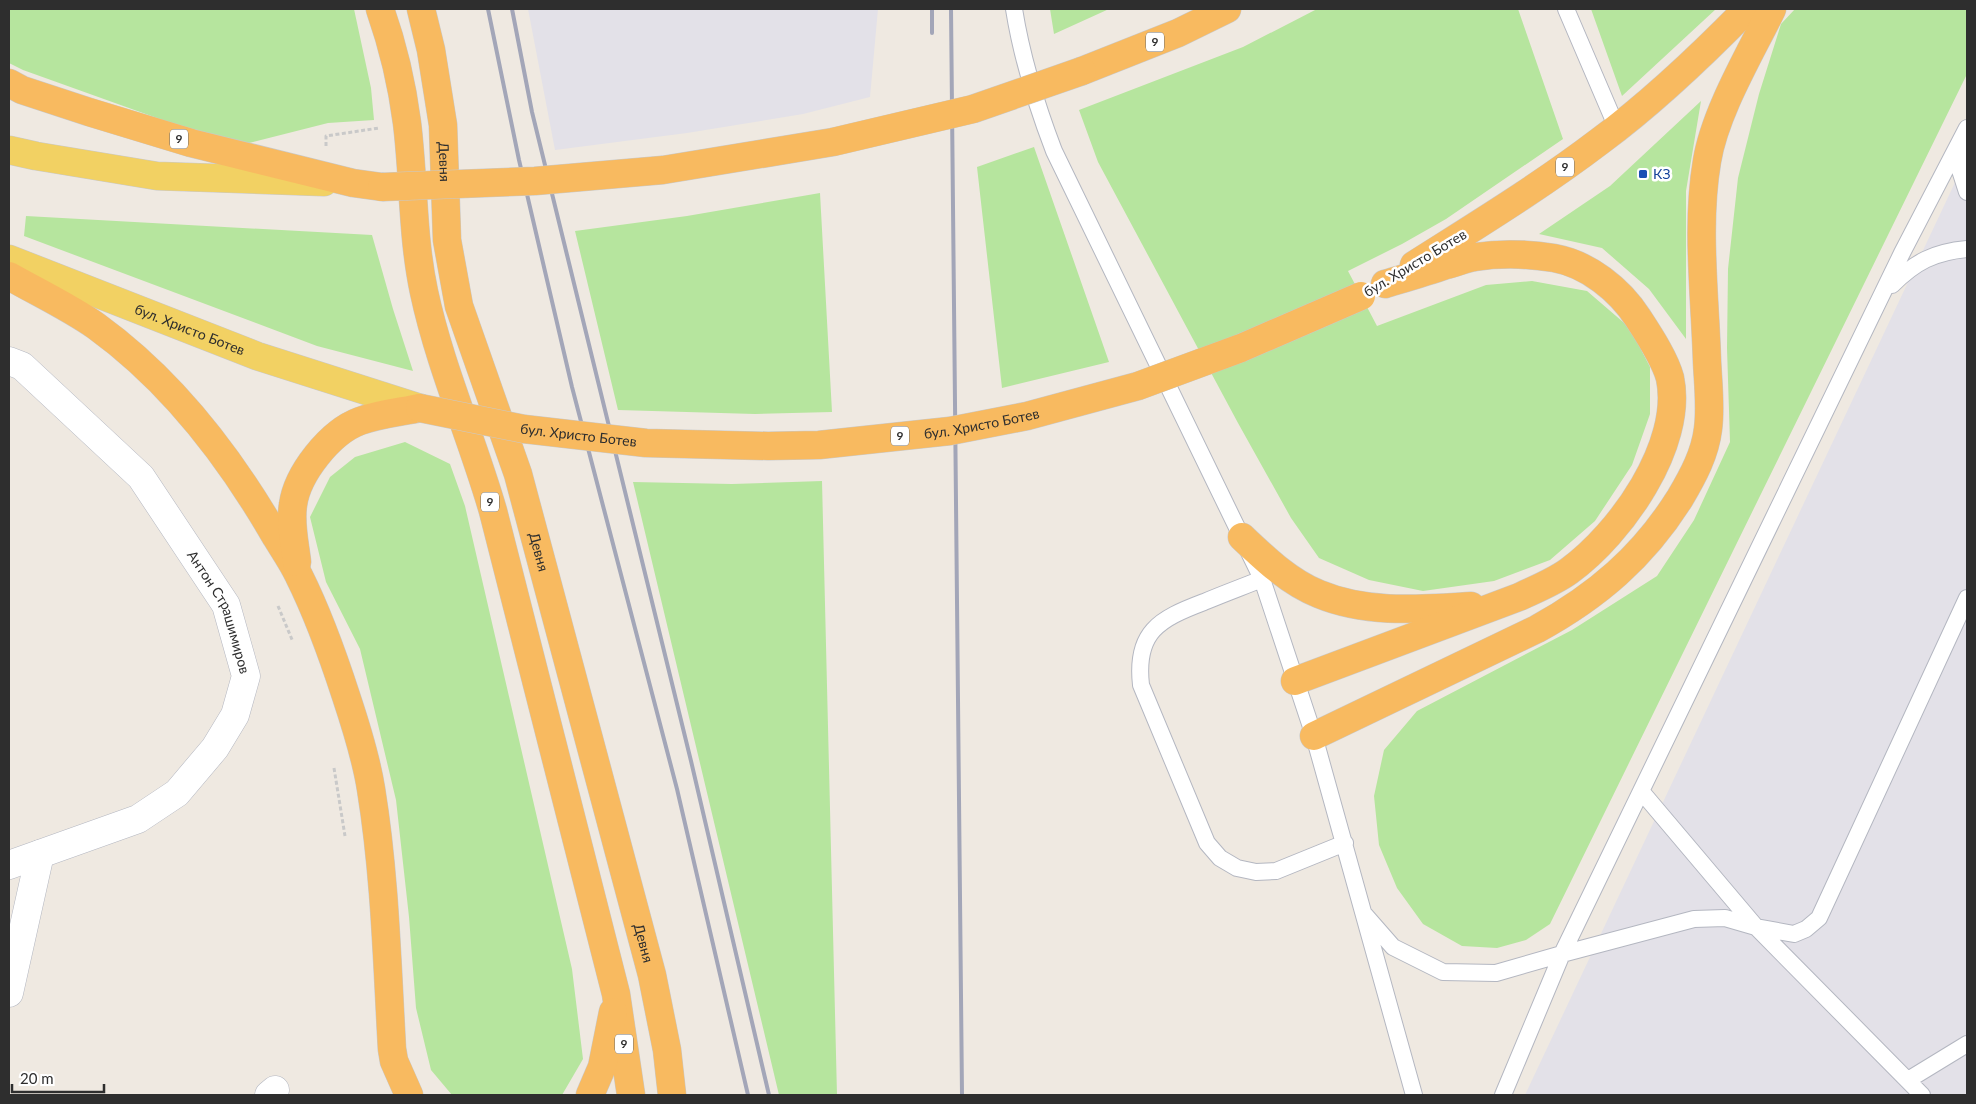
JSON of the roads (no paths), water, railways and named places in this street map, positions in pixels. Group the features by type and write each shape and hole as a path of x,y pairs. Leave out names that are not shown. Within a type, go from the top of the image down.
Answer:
{"highway":[{"name":"9","path":"380,9 396,63 407,123 412,198 424,292 444,361 480,464 493,511 616,994 631,1095"},
{"name":"Девня","path":"421,9 432,50 443,125 447,240 459,306 518,474 652,975 667,1050 672,1095"},
{"name":"9","path":"9,83 22,90 182,140 353,183 382,187 535,181 663,170 833,142 974,109 1082,71 1178,33 1227,9"},
{"name":"бул. Христо Ботев","path":"420,408 524,429 646,443 768,446 819,445 950,431 1027,416 1138,386 1241,348 1385,284 1510,204 1617,128 1706,52 1747,9"},
{"path":"1314,736 1537,629 1563,614 1599,588 1636,557 1677,502 1698,464 1708,428 1702,220 1707,160 1720,117 1772,9"},
{"path":"1295,681 1497,605 1541,587 1568,571 1591,553 1616,524 1643,486 1658,457 1668,430 1671,404 1670,378 1658,351 1630,306 1613,289 1586,270 1556,258 1502,254 1474,257 1385,284"},
{"path":"9,276 94,325 135,358 161,384 201,426 226,458 249,491 299,576"},
{"name":"9","path":"409,1095 394,1061 392,1049 383,890 371,787 337,668 299,576 292,505 302,478 310,466 327,445 346,428 370,418 420,408"},
{"path":"1242,537 1264,558 1292,579 1318,594 1346,602 1379,608 1413,609 1497,605"},
{"path":"590,1095 602,1067 616,994"}],"main road":[{"path":"9,150 156,176 353,183"},
{"name":"бул. Христо Ботев","path":"9,259 257,356 420,408"}],"street":[{"name":"Антон Страшимиров","path":"9,362 22,366 140,477 226,605 246,676 236,715 215,748 177,793 138,819 9,865"},
{"path":"9,993 40,854"}],"lane":[{"path":"1014,9 1020,48 1037,107 1054,151 1262,579 1314,736 1414,1095"},
{"path":"1566,9 1617,128"},
{"path":"1503,1095 1562,954 1883,294 1967,128"},
{"path":"1958,146 1958,164 1967,192"},
{"path":"1883,294 1908,269 1926,258 1967,249"},
{"path":"1262,579 1166,618 1152,631 1142,647 1139,666 1141,685 1207,843 1220,858 1237,868 1256,872 1276,871 1345,843"},
{"path":"1362,912 1393,947 1444,972 1496,973 1694,919 1725,918 1756,927 1794,934 1806,929 1819,918 1967,598"},
{"path":"1641,791 1756,927 1922,1095"},
{"path":"1908,1080 1967,1044"}],"railway":[{"path":"488,9 519,160 572,387 677,789 748,1095"},
{"path":"512,9 532,112 691,761 769,1095"},
{"path":"932,9 932,33"},
{"path":"951,9 962,1095"}],"place":[{"name":"КЗ","path":"1643,174"}]}
